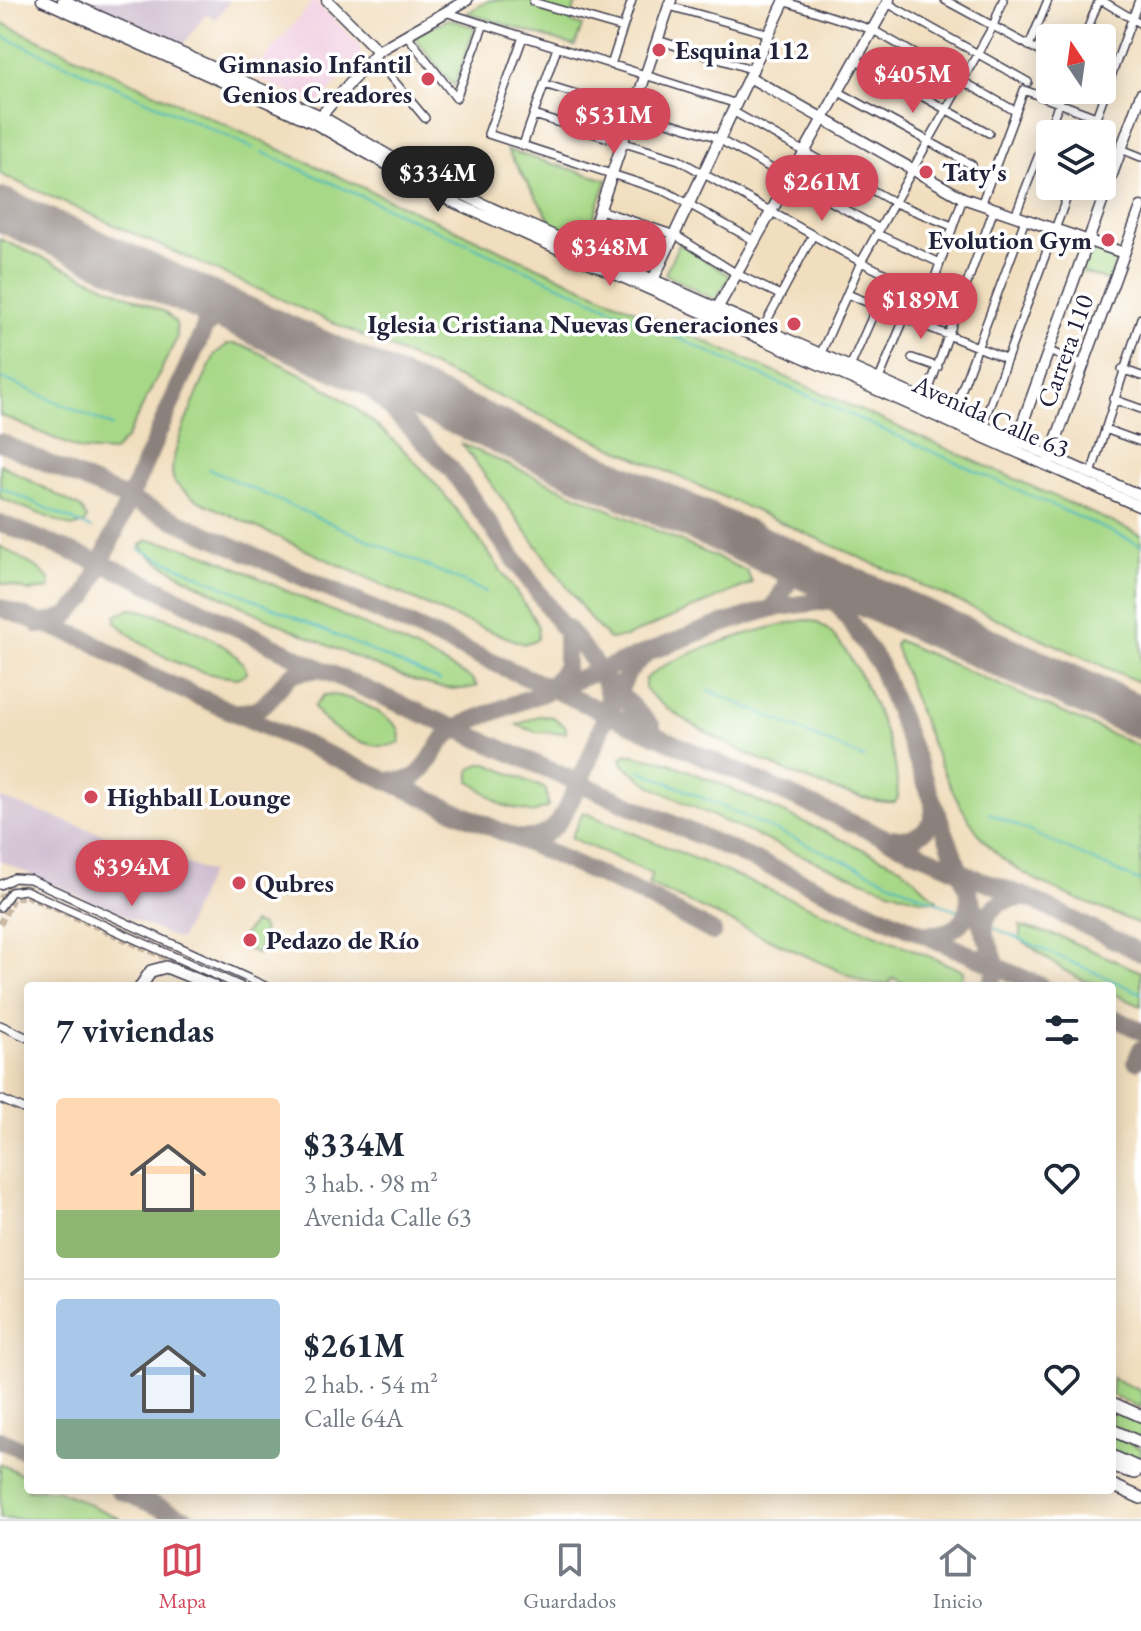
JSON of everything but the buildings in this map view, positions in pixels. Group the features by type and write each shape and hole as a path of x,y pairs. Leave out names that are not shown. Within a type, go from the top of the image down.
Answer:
{"main road":[{"name":"Avenida Calle 63","path":"42,0 318,120"},
{"name":"Avenida Calle 63","path":"63,0 318,120 438,195 652,283 1048,460 1141,507"},
{"path":"327,0 376,53"},
{"path":"318,120 376,53 404,33 467,0"},
{"path":"652,283 752,74 783,0"},
{"path":"718,307 888,1"},
{"path":"585,254 670,3"},
{"path":"752,74 823,121 963,198 1124,253"},
{"path":"1014,445 1141,94"},
{"name":"Carrera 110","path":"1048,460 1141,207"},
{"name":"Avenida Calle 63","path":"652,283 718,307 821,353 982,426 1014,445"},
{"name":"Avenida Calle 63","path":"1048,460 1091,474 1141,496"},
{"path":"144,982 151,971 166,967 203,982"},
{"path":"1116,1405 1141,1416"},
{"path":"1116,1432 1141,1443"},
{"path":"1116,1458 1141,1469"},
{"path":"1116,1468 1141,1475"},
{"path":"1116,1486 1135,1495"}],"street":[{"path":"611,65 632,0"},
{"path":"783,0 873,30 1015,111"},
{"path":"945,0 1036,50"},
{"path":"821,353 861,262 993,26 1003,0"},
{"path":"1029,46 1048,0"},
{"path":"1090,24 1100,0 1141,24"},
{"path":"1095,120 1139,0"},
{"path":"888,1 1036,91"},
{"path":"533,2 623,28"},
{"path":"670,3 770,34"},
{"path":"445,12 736,108 805,153 895,203 952,226"},
{"path":"404,33 456,98 484,24"},
{"path":"523,37 488,134 612,173 690,203 755,241"},
{"path":"657,40 752,74"},
{"path":"523,145 557,48"},
{"path":"376,53 425,118"},
{"path":"856,60 989,133"},
{"path":"544,84 721,139 878,232 938,262"},
{"path":"981,205 1026,86"},
{"path":"839,92 972,165"},
{"path":"953,413 1059,104"},
{"path":"1062,104 1096,117"},
{"path":"534,115 679,160 861,262 927,294"},
{"path":"1121,149 1141,157"},
{"path":"919,323 963,198"},
{"path":"982,426 1066,200"},
{"path":"925,400 994,209"},
{"path":"600,210 675,235 737,274 780,295"},
{"path":"763,328 813,235"},
{"path":"847,294 1007,359"},
{"path":"850,367 877,306"},
{"path":"879,379 905,317"},
{"path":"1091,474 1122,369 1137,340 1141,318"},
{"path":"1048,351 1083,364"},
{"path":"912,358 938,367"},
{"path":"1122,369 1141,376"},
{"path":"1113,399 1141,409"},
{"path":"1105,429 1141,442"},
{"path":"0,885 14,878 30,879 256,982"},
{"path":"0,907 11,892 25,890 231,982"},
{"path":"0,1025 24,1036"},
{"path":"0,1099 24,1109"}],"shaded area":[{"path":"88,0 231,0 215,19 206,14 183,45"},
{"path":"314,0 360,45 360,59 317,105 243,72 255,57 261,62"},
{"path":"0,798 210,872 180,940 0,861"}],"green space":[{"path":"490,0 577,0 570,22 582,26 575,46 467,13"},
{"path":"449,19 475,28 454,86 413,36"},
{"path":"0,22 502,251 1141,535 1141,683 0,174"},
{"path":"507,150 607,180 585,242 555,228"},
{"path":"609,219 665,243 650,272 597,247"},
{"path":"0,239 165,312 176,323 177,338 126,439 113,452 81,450 0,415"},
{"path":"679,243 730,276 715,300 665,274"},
{"path":"1091,243 1119,253 1109,281 1082,272"},
{"path":"908,289 925,296 917,320 897,312"},
{"path":"228,344 254,350 321,385 359,411 393,440 424,471 480,541 533,617 538,627 537,639 524,644 448,615 199,501 179,487 172,470 180,438 215,354"},
{"path":"462,444 747,571 752,583 626,637 609,639 592,621"},
{"path":"0,464 81,508 87,518 85,523 72,527 0,498"},
{"path":"147,540 205,554 242,570 385,634 472,679 477,686 450,689 423,683 319,642 182,575 153,557 141,545"},
{"path":"0,546 39,569 49,579 50,589 30,591 0,583"},
{"path":"130,609 159,615 197,631 231,651 242,662 247,673 238,678 205,673 157,652 116,622 116,615"},
{"path":"807,620 822,625 836,638 862,678 894,760 898,798 895,802 872,800 840,791 762,761 689,722 645,688 645,680 657,670 697,651 746,634"},
{"path":"897,640 1141,747 1141,925 1034,879 1002,858 984,840 967,817 938,760 895,646"},
{"path":"324,695 354,700 375,710 399,729 400,742 378,746 340,732 328,724 314,706"},
{"path":"538,716 553,717 566,727 566,733 536,732 517,725"},
{"path":"627,754 667,762 723,785 902,867 937,900 920,899 889,890 708,814 653,787 623,765 621,757"},
{"path":"480,764 488,764 546,789 548,807 533,813 502,805 470,781 470,770"},
{"path":"583,812 964,971 960,982 902,982 893,978 890,982 864,982 648,884 652,874 571,838"},
{"path":"253,923 260,925 263,931 258,954 237,944"},
{"path":"1020,926 1061,937 1141,972 1141,1006 1116,995 1116,982 1090,982 1075,976 1020,939"},
{"path":"1116,1380 1141,1391 1141,1408 1116,1397"},
{"path":"1116,1409 1141,1421 1141,1439 1116,1428"},
{"path":"1116,1437 1141,1448 1141,1464 1116,1453"},
{"path":"0,1464 24,1475 24,1494 66,1494 121,1519 0,1519"}],"waterway":[{"path":"0,35 253,148"},
{"path":"262,152 1141,545"},
{"path":"0,377 112,426"},
{"path":"208,469 486,592"},
{"path":"0,487 92,529"},
{"path":"139,549 440,681"},
{"path":"708,690 864,758"},
{"path":"640,770 1141,993"},
{"path":"989,813 1141,882"}],"taxiway":[{"path":"197,297 206,311 205,327"},
{"path":"39,625 66,617 86,597 205,327 219,317 238,315"},
{"path":"285,336 372,390 451,469 566,632 566,667 550,688"},
{"path":"0,442 973,877 1029,898 1141,953"},
{"path":"0,523 130,575 325,671 1032,982"},
{"path":"773,608 787,584 779,556"},
{"path":"787,560 840,607 879,664 995,960 996,969 991,982"},
{"path":"391,780 402,781 418,775 446,737 470,721 710,628 773,608 833,600 915,617"},
{"path":"0,608 89,640 147,674 642,894 713,932"},
{"path":"518,838 545,834 560,819 587,765 607,708 608,697 603,678 567,628"},
{"path":"613,704 628,672 644,656"},
{"path":"238,712 263,705 292,674 319,669"},
{"path":"606,680 652,727"},
{"path":"894,838 910,838 923,832 932,820 933,804"},
{"path":"929,934 946,932 959,925 966,913 969,896"},
{"path":"985,935 987,918 995,906 1026,898"},
{"path":"1116,1019 1141,1031"},
{"path":"1136,1061 1141,1049"},
{"path":"0,1440 24,1450"},
{"path":"128,1494 187,1519"}],"runway":[{"path":"0,209 1141,718"}],"tunnel":[{"path":"0,899 12,887 31,889"},
{"path":"0,924 12,899 26,895 220,982"}],"place":[{"name":"Esquina 112","path":"659,50"},
{"name":"Gimnasio Infantil Genios Creadores","path":"428,79"},
{"name":"Taty's","path":"926,172"},
{"name":"Evolution Gym","path":"1108,240"},
{"name":"Iglesia Cristiana Nuevas Generaciones","path":"794,324"},
{"name":"Highball Lounge","path":"91,797"},
{"name":"Qubres","path":"239,883"},
{"name":"Pedazo de Río","path":"250,940"}]}
